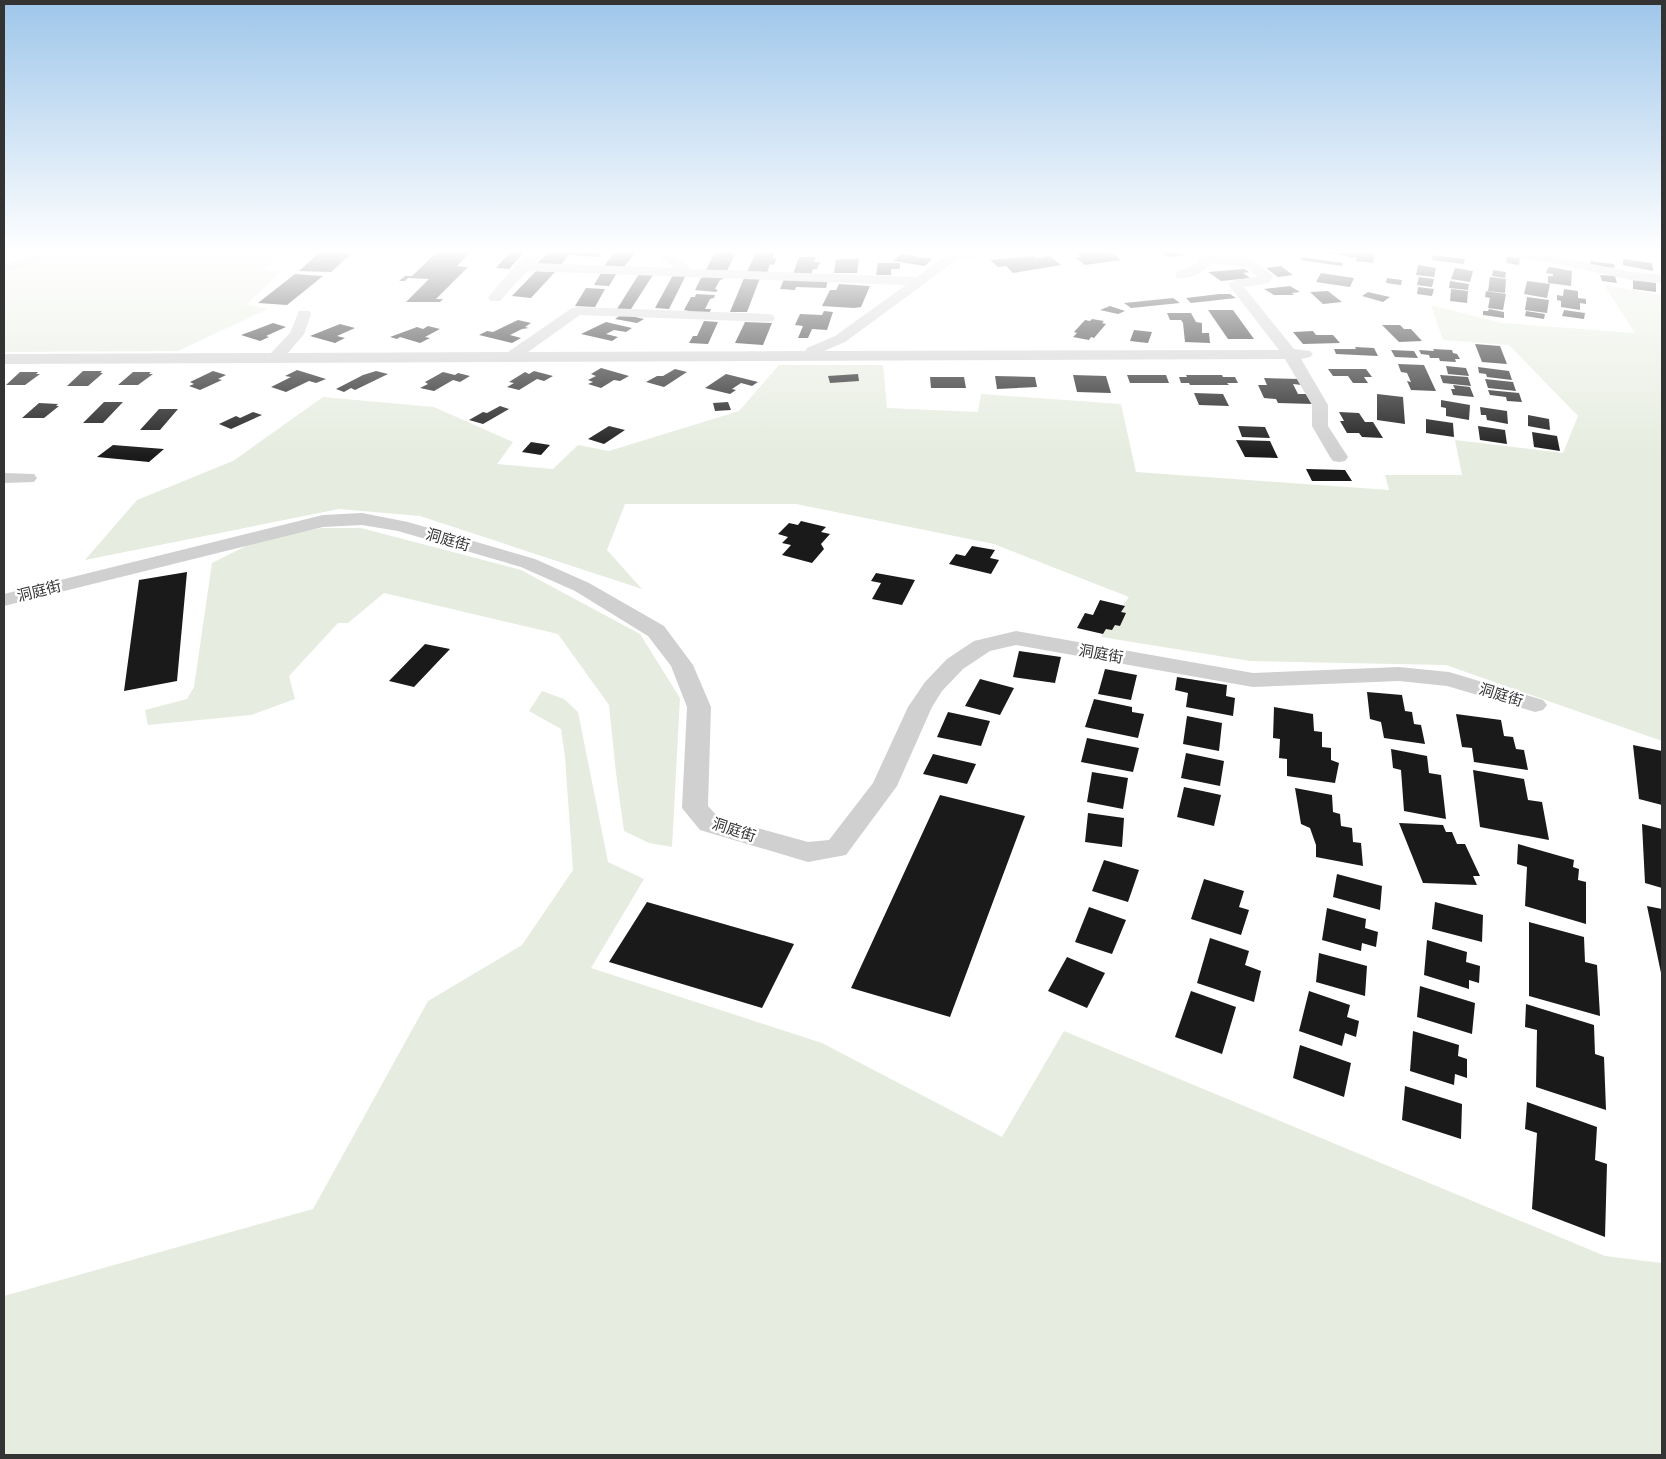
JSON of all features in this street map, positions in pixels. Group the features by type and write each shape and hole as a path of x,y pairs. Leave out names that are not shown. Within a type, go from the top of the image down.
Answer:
{"street":[{"path":"276,357 297,334 302,320"},
{"path":"513,356 564,320"},
{"path":"803,355 840,339 866,320"},
{"path":"1267,320 1298,354 1320,405 1320,426 1339,457"},
{"path":"4,359 1298,354"},
{"path":"4,478 28,478"},
{"name":"洞庭街","path":"4,600 323,521 362,519 401,526 528,563 582,587 656,631 682,665 699,708 695,808 709,824 808,852 837,848 884,786 920,707 933,687 955,664 982,646 1016,638 1253,680 1399,674 1449,679 1535,705"}],"shaded area":[{"path":"4,320 244,320 178,351 4,352"},
{"path":"1436,320 1491,320 1502,323 1635,333 1627,320 1662,320 1662,741 1446,665 1250,661 1101,637 1129,597 994,544 796,504 625,504 607,550 642,589 420,516 339,509 85,560 137,500 233,461 323,397 434,407 513,442 497,464 553,469 578,445 609,451 739,411 779,365 883,365 887,408 978,412 981,394 1121,404 1136,472 1389,490 1385,475 1462,475 1455,440 1563,453 1578,416 1509,345 1443,340"},
{"path":"321,528 361,528 521,570 640,634 680,698 672,847 649,843 624,831 609,705 558,634 384,593 348,623 338,623 289,676 295,699 251,715 148,725 145,710 187,699 194,687 212,563 256,541"},
{"path":"542,691 564,699 578,712 608,862 644,879 591,968 822,1043 1002,1137 1064,1031 1605,1256 1662,1263 1662,1455 4,1455 4,1296 313,1209 428,1001 522,945 573,870 565,757 561,729 529,711"}],"building":[{"path":"518,320 531,323 525,327 529,328 510,335 521,338 512,343 479,335 487,331 493,332"},
{"path":"621,320 642,320 637,323"},
{"path":"797,320 830,320 827,330 812,329 808,338 798,338 803,326 795,325"},
{"path":"1085,320 1104,321 1102,323 1106,324 1094,338 1091,337 1089,340 1073,337 1077,333 1074,332"},
{"path":"1181,320 1195,320 1202,323 1202,333 1209,333 1210,343 1185,342"},
{"path":"1215,320 1240,320 1254,339 1228,339"},
{"path":"704,321 718,322 708,344 689,343 693,336 697,336"},
{"path":"606,322 632,328 626,332 614,330 606,334 618,337 612,341 581,334"},
{"path":"745,322 772,323 763,345 735,343"},
{"path":"273,323 286,327 266,336 269,337 260,341 241,335"},
{"path":"340,324 355,328 337,336 345,338 335,343 310,336"},
{"path":"1382,325 1400,325 1404,329 1411,329 1422,341 1399,342"},
{"path":"428,326 440,329 425,337 430,338 420,343 400,337 397,339 390,337 417,327 423,329"},
{"path":"1134,330 1152,332 1148,343 1130,341"},
{"path":"1313,331 1316,335 1333,335 1340,343 1303,344 1293,332"},
{"path":"1475,344 1500,346 1507,364 1482,362"},
{"path":"1355,347 1374,348 1378,356 1336,354 1334,349 1356,349"},
{"path":"1433,349 1452,350 1460,359 1455,359 1456,362 1440,361 1439,358 1430,358 1429,355 1421,354 1419,350 1434,351"},
{"path":"1391,350 1414,351 1418,358 1395,357"},
{"path":"1398,364 1424,365 1436,391 1411,390 1407,381 1411,382 1407,373 1401,372"},
{"path":"1446,366 1466,368 1469,376 1448,374"},
{"path":"1478,367 1509,371 1512,380 1487,377 1486,374 1479,373"},
{"path":"601,368 629,376 620,381 614,380 601,388 588,384 593,382 588,380 596,376 591,374"},
{"path":"675,369 687,372 664,387 646,382 657,376 663,376"},
{"path":"1328,369 1366,369 1372,377 1364,377 1368,383 1353,383 1348,376 1333,376"},
{"path":"297,370 326,379 316,383 309,381 286,392 271,387 291,377 285,376"},
{"path":"83,371 102,371 100,373 103,373 88,386 67,386"},
{"path":"213,371 226,375 218,379 222,380 200,390 189,386 194,384 190,382"},
{"path":"376,371 388,374 355,390 351,388 344,392 336,389 363,375"},
{"path":"534,371 553,376 544,381 537,379 519,390 507,387 514,383 509,382 525,372 529,374"},
{"path":"20,372 38,372 36,374 40,374 25,385 6,385"},
{"path":"133,372 151,372 149,374 153,374 138,385 118,385"},
{"path":"443,372 470,376 460,382 453,380 434,391 420,388 428,384 425,382"},
{"path":"726,374 758,382 752,386 741,383 732,389 736,390 730,394 705,388"},
{"path":"858,374 859,381 830,383 828,376"},
{"path":"1073,375 1106,376 1111,393 1077,392"},
{"path":"1127,375 1166,375 1169,383 1130,383"},
{"path":"1186,375 1235,377 1238,383 1227,383 1229,385 1190,385 1189,383 1181,383 1179,377 1187,377"},
{"path":"1440,375 1468,377 1471,386 1443,383"},
{"path":"995,376 1035,377 1037,387 997,389"},
{"path":"930,377 964,377 966,388 931,388"},
{"path":"1264,378 1299,379 1302,385 1293,384 1298,394 1309,394 1314,404 1278,403 1276,399 1264,398 1258,385 1267,385"},
{"path":"1485,379 1513,382 1516,391 1488,388"},
{"path":"1453,385 1470,387 1474,397 1453,395 1451,389 1455,389"},
{"path":"1488,390 1519,393 1522,402 1507,401 1506,397 1490,395"},
{"path":"1194,393 1223,394 1229,406 1199,405"},
{"path":"1377,394 1403,397 1405,424 1377,420"},
{"path":"1441,400 1470,405 1469,420 1446,416 1446,408 1441,407"},
{"path":"104,402 123,402 103,423 83,423"},
{"path":"728,402 731,410 715,411 713,403"},
{"path":"39,403 58,404 56,406 59,406 44,418 22,418"},
{"path":"500,406 509,409 483,424 469,420 483,412 487,413"},
{"path":"1480,407 1507,411 1508,424 1487,420 1486,415 1481,415"},
{"path":"159,409 178,409 160,430 140,430"},
{"path":"253,412 262,415 231,429 219,424 236,416 240,418"},
{"path":"1339,412 1359,413 1365,422 1373,422 1383,438 1362,437 1359,433 1347,433 1340,421 1344,421"},
{"path":"1528,415 1549,419 1550,430 1528,426"},
{"path":"1426,419 1453,423 1454,437 1426,433"},
{"path":"609,426 625,430 604,444 588,439"},
{"path":"1238,426 1265,427 1270,438 1242,437"},
{"path":"1478,426 1505,430 1507,444 1480,440"},
{"path":"1532,432 1557,436 1560,451 1534,447"},
{"path":"1236,440 1270,441 1278,458 1245,457"},
{"path":"531,442 550,445 541,455 522,452"},
{"path":"113,445 164,449 149,462 97,457"},
{"path":"1306,469 1345,470 1352,481 1312,481"},
{"path":"801,521 826,527 821,532 830,534 821,544 824,549 812,563 782,555 791,545 782,543 788,537 778,534 789,523 798,525"},
{"path":"972,546 995,550 990,558 999,560 991,574 949,564 956,554 965,556"},
{"path":"187,572 177,681 124,691 139,580"},
{"path":"876,573 915,580 902,605 872,599 881,583 871,581"},
{"path":"1100,600 1125,606 1121,612 1126,613 1120,626 1115,625 1112,630 1106,629 1103,634 1077,628 1085,613 1093,615"},
{"path":"425,644 450,649 414,687 389,681"},
{"path":"1019,651 1061,657 1055,683 1013,677"},
{"path":"1105,669 1137,675 1131,700 1098,694"},
{"path":"1177,677 1227,685 1226,696 1235,698 1233,716 1186,707 1188,693 1175,690"},
{"path":"980,679 1014,688 1000,715 965,706"},
{"path":"1367,692 1402,695 1405,711 1412,712 1414,724 1421,725 1425,744 1384,738 1381,722 1370,719"},
{"path":"1094,699 1132,707 1132,712 1144,714 1138,738 1085,727"},
{"path":"1274,707 1313,714 1314,731 1322,732 1322,747 1331,748 1331,760 1339,763 1335,783 1287,776 1287,759 1279,758 1280,739 1273,738"},
{"path":"948,712 990,721 981,746 937,737"},
{"path":"1456,714 1501,720 1504,736 1513,737 1516,749 1524,750 1528,770 1474,762 1472,748 1462,747"},
{"path":"1187,716 1222,723 1219,751 1183,744"},
{"path":"1087,738 1139,748 1133,772 1081,762"},
{"path":"1633,745 1662,751 1662,805 1639,799"},
{"path":"1391,749 1427,756 1429,773 1441,775 1446,819 1404,811 1401,770 1393,768"},
{"path":"1186,753 1224,761 1220,786 1181,778"},
{"path":"933,754 976,764 967,784 923,774"},
{"path":"1473,770 1524,779 1528,800 1542,802 1549,840 1480,827"},
{"path":"1092,772 1128,778 1123,809 1087,802"},
{"path":"1184,787 1221,795 1214,826 1177,817"},
{"path":"1295,788 1332,795 1333,812 1340,814 1341,826 1352,828 1353,842 1361,843 1363,866 1316,857 1316,845 1310,828 1301,824"},
{"path":"940,795 1025,816 950,1017 851,988"},
{"path":"1088,813 1124,818 1122,847 1085,842"},
{"path":"1399,823 1443,825 1446,832 1452,832 1457,844 1465,844 1480,876 1473,876 1477,885 1423,883"},
{"path":"1642,824 1662,829 1662,888 1645,883"},
{"path":"1518,844 1574,860 1573,867 1579,869 1578,880 1586,882 1586,924 1525,906 1527,867 1517,864"},
{"path":"1104,860 1139,870 1128,902 1092,891"},
{"path":"1337,874 1382,886 1380,910 1333,897"},
{"path":"1204,879 1244,891 1239,907 1249,910 1241,935 1191,919"},
{"path":"647,902 794,944 762,1008 609,962"},
{"path":"1435,902 1483,915 1482,942 1432,929"},
{"path":"1647,906 1662,909 1662,973 1661,973"},
{"path":"1089,907 1126,920 1112,954 1075,942"},
{"path":"1327,908 1366,919 1365,928 1378,932 1376,947 1362,943 1361,951 1322,940"},
{"path":"1529,922 1584,937 1585,962 1597,965 1600,1016 1529,996"},
{"path":"1210,938 1249,951 1245,965 1261,971 1254,1002 1197,983"},
{"path":"1427,940 1467,952 1466,962 1480,966 1479,983 1469,980 1469,989 1424,975"},
{"path":"1319,953 1367,966 1365,996 1316,982"},
{"path":"1067,957 1105,973 1087,1008 1048,991"},
{"path":"1420,986 1475,1003 1472,1034 1417,1017"},
{"path":"1191,991 1236,1007 1222,1054 1175,1037"},
{"path":"1309,991 1350,1005 1347,1017 1359,1021 1356,1037 1345,1033 1342,1046 1299,1031"},
{"path":"1526,1004 1594,1025 1595,1054 1604,1057 1606,1110 1536,1087 1537,1030 1525,1027"},
{"path":"1413,1031 1459,1045 1458,1056 1467,1059 1467,1078 1455,1074 1454,1085 1410,1071"},
{"path":"1300,1045 1351,1063 1344,1097 1293,1078"},
{"path":"1405,1086 1462,1104 1461,1139 1402,1120"},
{"path":"1527,1102 1597,1127 1595,1160 1607,1164 1605,1237 1532,1209 1537,1133 1525,1129"}]}
